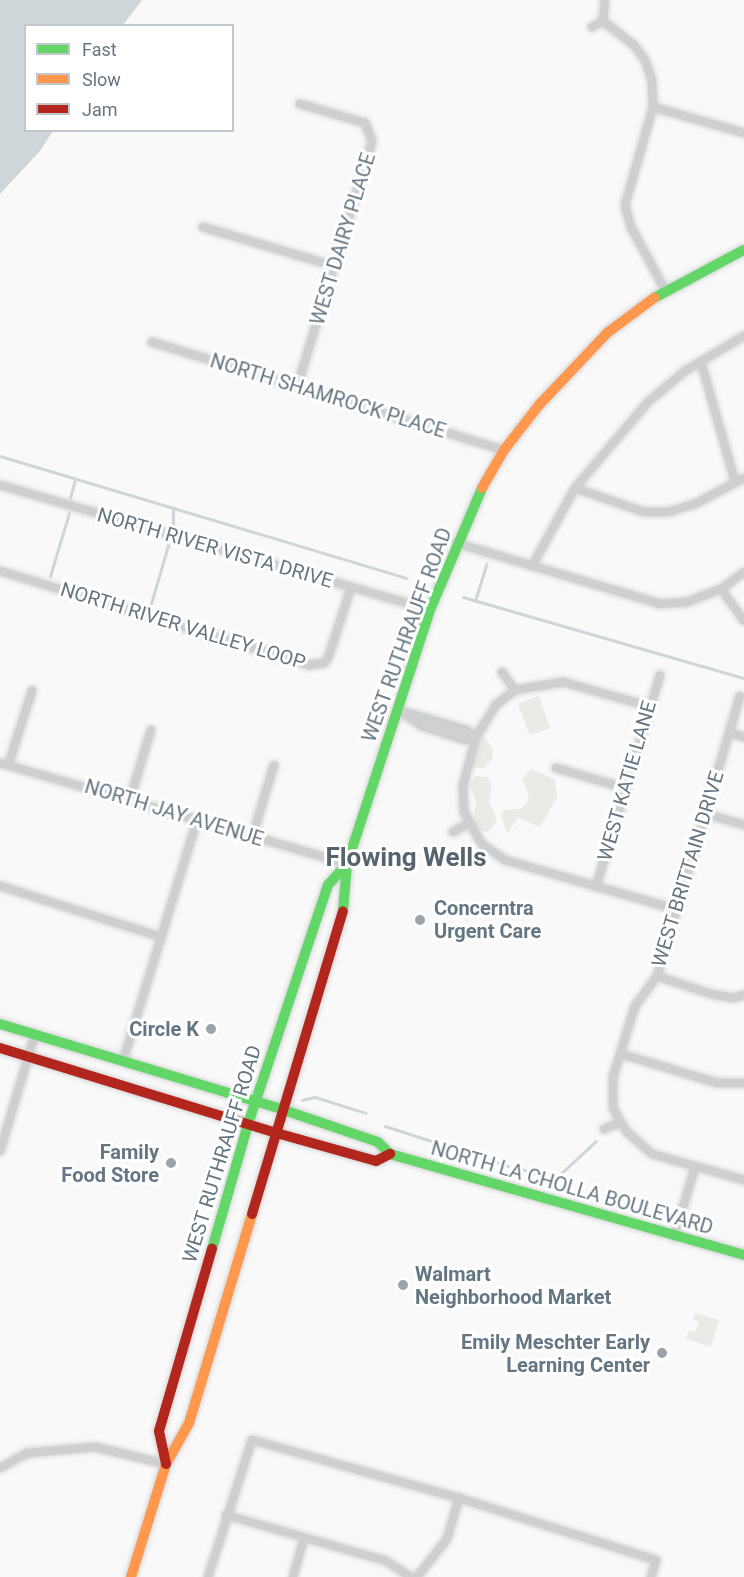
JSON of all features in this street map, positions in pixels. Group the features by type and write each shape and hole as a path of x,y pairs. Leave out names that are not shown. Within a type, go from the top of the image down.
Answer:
{"main road":[{"name":"WEST RUTHRAUFF ROAD","path":"131,1577 166,1464 189,1423 273,1132 346,900 347,864 430,610 456,543 504,450 539,405 607,333 665,290 744,250"},
{"name":"WEST RUTHRAUFF ROAD","path":"166,1464 159,1431 248,1124 328,885 347,864"},
{"name":"NORTH LA CHOLLA BOULEVARD","path":"0,1024 281,1109 378,1142 390,1154 744,1256"},
{"name":"NORTH LA CHOLLA BOULEVARD","path":"0,1048 273,1132 376,1161 390,1154"}],"street":[{"path":"603,21 605,0"},
{"path":"592,27 603,21"},
{"path":"603,21 623,35 645,60 652,80 653,106 625,205 631,228 665,290"},
{"name":"WEST DAIRY PLACE","path":"297,387 371,145 372,133 365,123 300,104"},
{"path":"653,106 744,134"},
{"path":"203,227 334,266"},
{"path":"532,566 575,488 648,402 701,362 744,336"},
{"name":"NORTH SHAMROCK PLACE","path":"152,342 504,450"},
{"path":"701,362 735,481"},
{"path":"575,488 644,512 668,512 697,503 744,478"},
{"name":"NORTH RIVER VISTA DRIVE","path":"0,484 430,610"},
{"path":"456,543 660,603 687,602 721,589 744,572"},
{"name":"NORTH RIVER VALLEY LOOP","path":"0,571 310,665 321,666 330,653 351,588"},
{"path":"721,589 744,621"},
{"path":"502,672 515,690"},
{"name":"WEST KATIE LANE","path":"596,887 648,706 660,675"},
{"path":"648,706 563,682 515,690 496,705 476,737 463,786 469,823 482,844 505,860 678,910"},
{"path":"4,763 32,691"},
{"name":"WEST BRITTAIN DRIVE","path":"621,1122 613,1108 613,1077 635,1006 657,976 740,696"},
{"path":"398,710 422,726 465,740 476,737"},
{"path":"130,799 151,730"},
{"path":"729,732 744,737"},
{"name":"NORTH JAY AVENUE","path":"4,763 347,864"},
{"path":"252,837 274,765"},
{"path":"556,768 625,788"},
{"path":"706,814 744,825"},
{"path":"123,1061 197,821"},
{"path":"453,832 469,823"},
{"path":"0,886 161,937"},
{"path":"657,976 711,994 734,998 744,995"},
{"path":"0,1151 35,1034"},
{"path":"621,1054 717,1083 744,1083"},
{"path":"604,1129 621,1122 652,1154 744,1180"},
{"path":"674,1237 695,1167"},
{"path":"208,1577 226,1515 252,1440 459,1498 656,1560 651,1577"},
{"path":"0,1468 27,1453 95,1447 166,1464"},
{"path":"417,1577 447,1539 459,1498"},
{"path":"226,1515 386,1561 411,1577"},
{"path":"293,1577 304,1538"}],"shaded area":[{"path":"0,0 142,0 124,24 24,24 24,132 52,132 40,151 0,194"},
{"path":"539,696 550,728 529,735 518,703"},
{"path":"482,734 493,749 492,759 484,768 471,767"},
{"path":"531,769 555,779 557,798 540,827 518,818 507,834 501,814 505,810 520,809 527,803 529,795 522,780"},
{"path":"476,776 487,777 492,784 489,801 497,820 488,832 479,830 473,819 476,802 470,784"},
{"path":"695,1313 719,1320 711,1347 686,1339 689,1330 696,1332 699,1322 693,1320"}],"waterway":[{"path":"0,456 406,578"},
{"path":"70,498 75,479"},
{"path":"173,509 173,528"},
{"path":"50,576 69,513"},
{"path":"150,607 169,542"},
{"path":"475,601 486,564"},
{"path":"463,597 744,678"},
{"path":"302,1100 315,1097 366,1113"},
{"path":"385,1126 508,1166"},
{"path":"521,1169 554,1180 596,1141"}],"traffic: fast":[{"path":"654,298 744,250"},
{"path":"343,911 347,864 430,610 482,488"},
{"path":"212,1249 248,1124 328,885 347,864"},
{"path":"0,1024 281,1109"},
{"path":"281,1109 378,1142 390,1154 744,1255"}],"traffic: slow":[{"path":"482,488 504,450 539,405 607,333 654,298"},
{"path":"131,1577 166,1464 189,1423 252,1214"}],"traffic: jam":[{"path":"252,1214 343,911"},
{"path":"0,1048 273,1132"},
{"path":"273,1132 376,1161 390,1154"},
{"path":"166,1464 159,1431 212,1249"}],"place":[{"name":"Concerntra Urgent Care","path":"420,920"},
{"name":"Circle K","path":"211,1029"},
{"name":"Family Food Store","path":"171,1163"},
{"name":"Walmart Neighborhood Market","path":"403,1285"},
{"name":"Emily Meschter Early Learning Center","path":"662,1353"}],"district":[{"name":"Flowing Wells","path":"406,858"}]}
